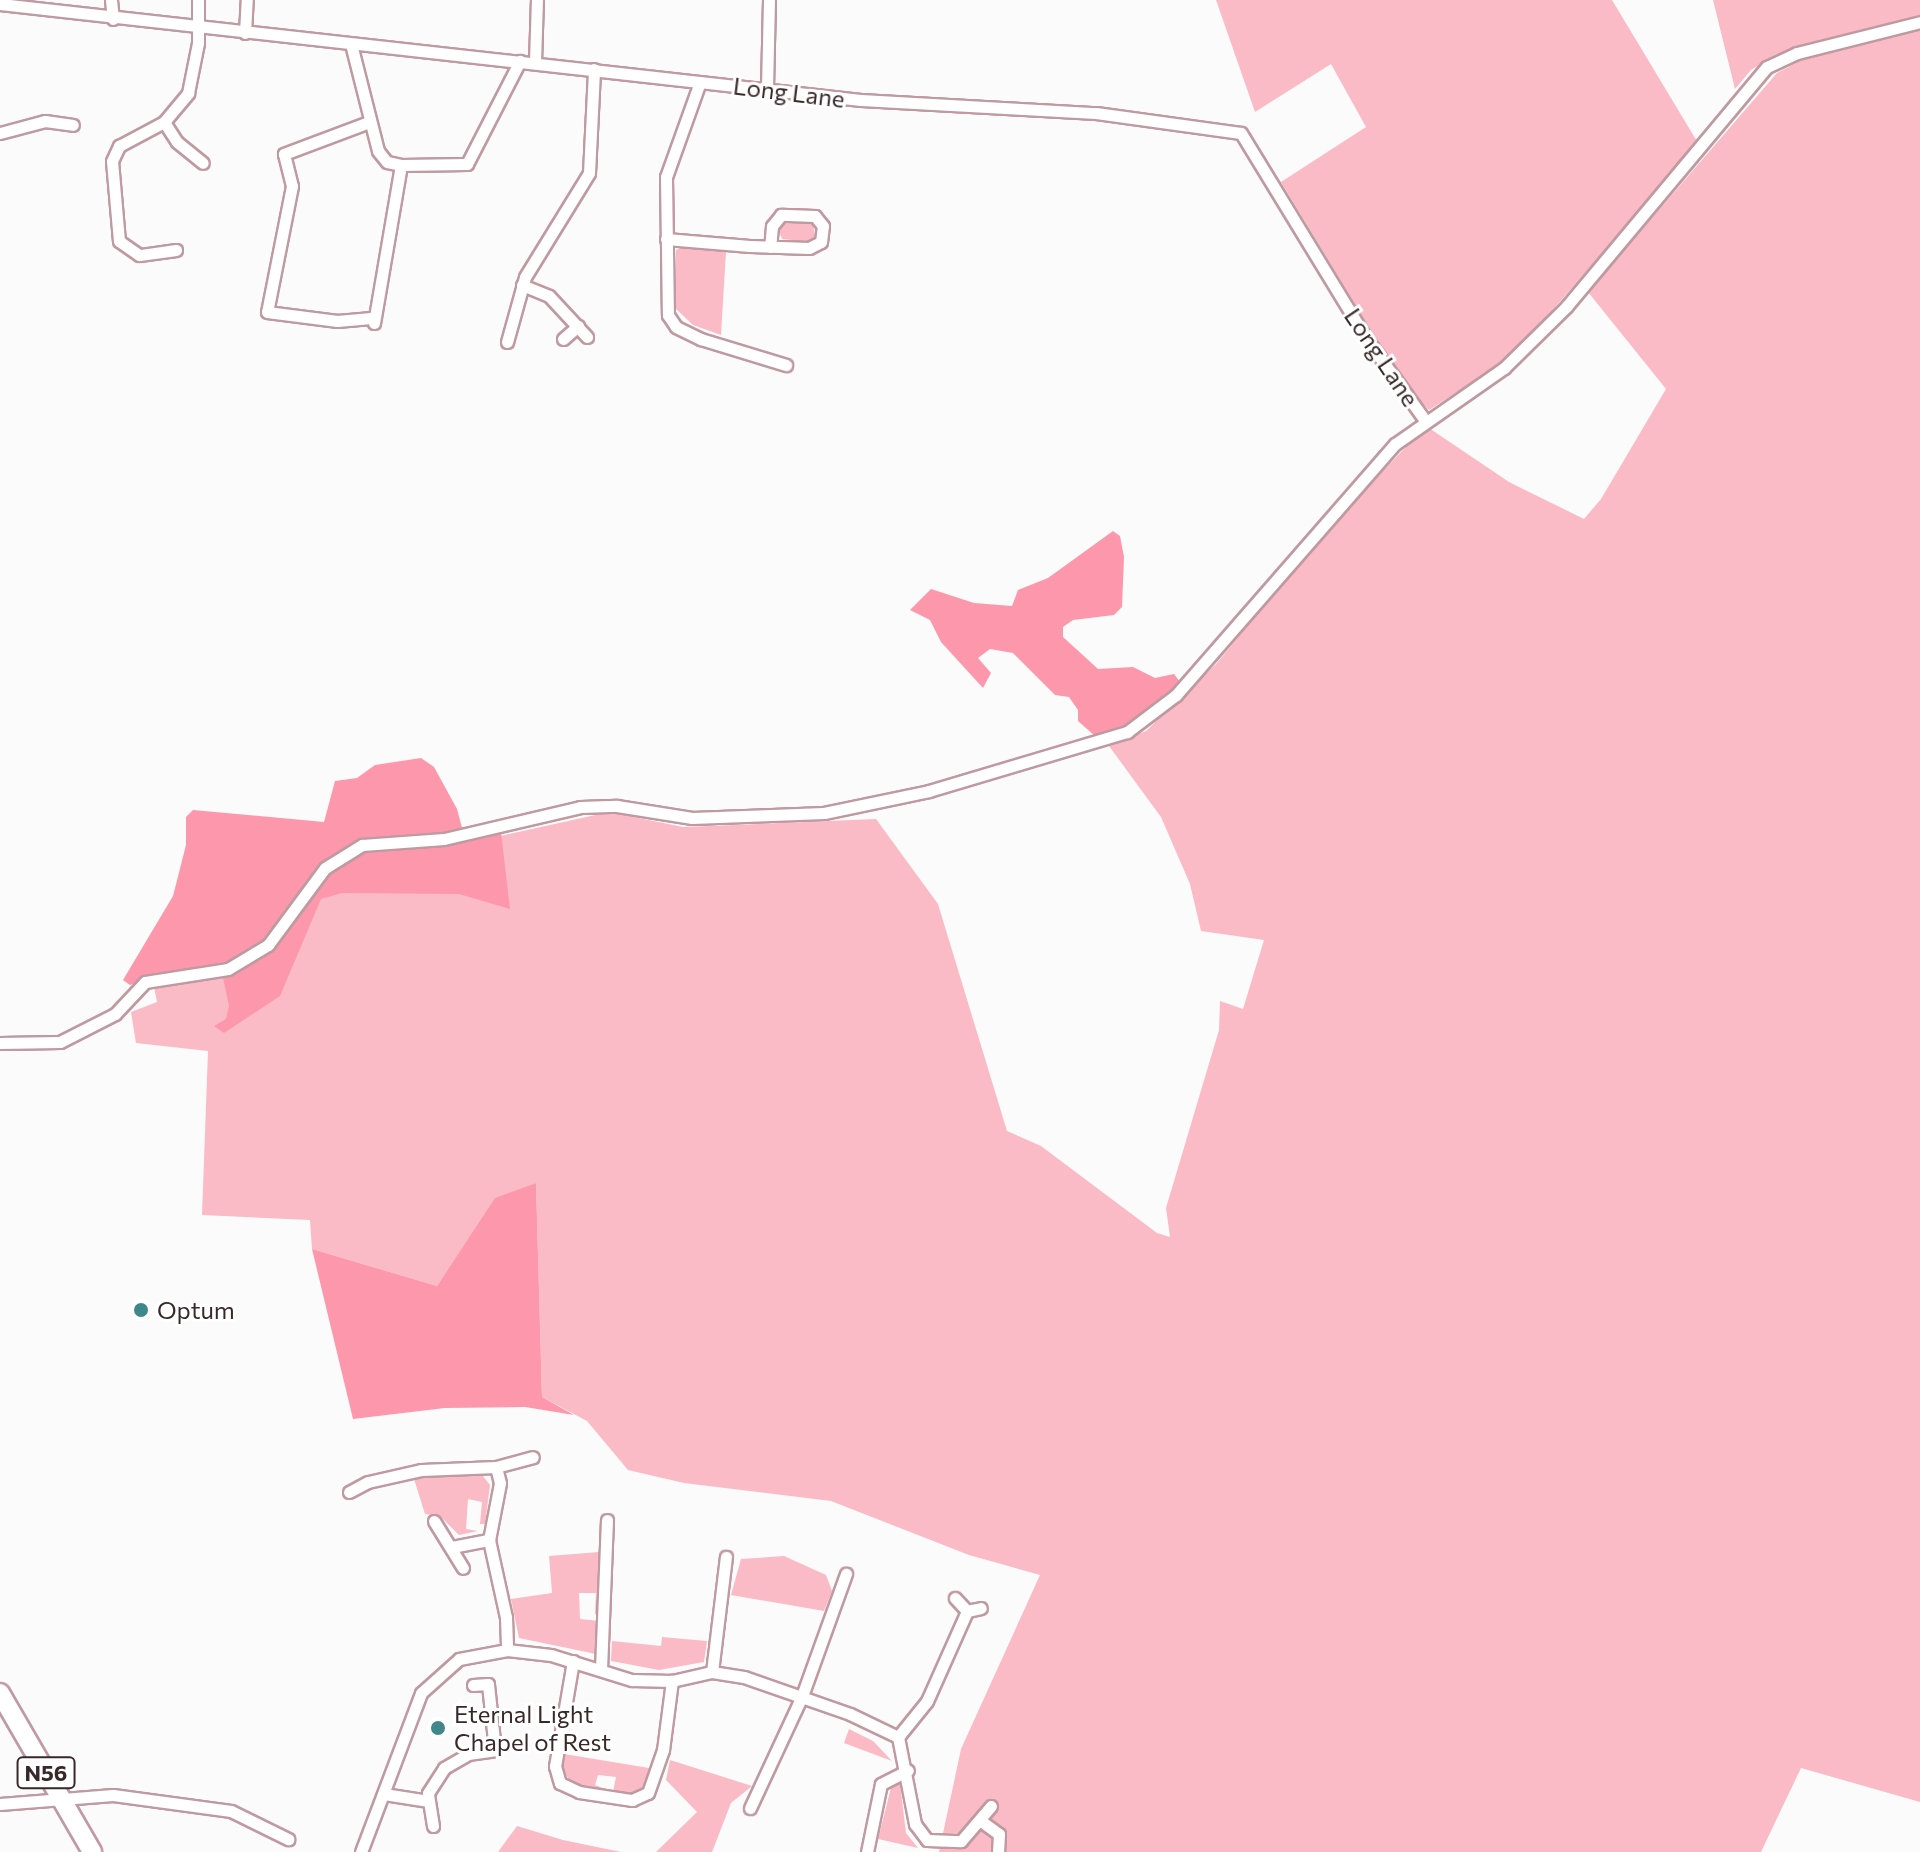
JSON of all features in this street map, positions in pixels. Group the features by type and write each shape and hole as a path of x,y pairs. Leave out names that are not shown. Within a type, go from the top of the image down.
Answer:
{"main road":[{"name":"N56","path":"0,1693 92,1852"}],"street":[{"path":"111,0 113,19"},
{"path":"176,250 147,256 124,247 111,191 112,161 119,146 164,122 191,87 199,28 198,0"},
{"path":"245,33 247,0"},
{"path":"535,62 537,0"},
{"path":"767,88 769,0"},
{"name":"Long Lane","path":"0,4 113,19 903,104 1096,113 1241,133 1366,338 1424,419"},
{"path":"0,1043 60,1042 115,1014 145,982 228,969 268,945 325,868 362,845 444,839 580,807 617,806 692,818 824,813 879,804 1111,739 1176,695 1365,474 1424,419 1504,368 1546,327 1767,67 1797,53 1920,22"},
{"path":"351,44 369,122 381,156 401,165 467,164 520,61"},
{"path":"507,342 522,285 543,242 586,184 594,69"},
{"path":"700,82 668,169 666,305 676,327 735,352 786,365"},
{"path":"0,133 45,121 73,125"},
{"path":"164,122 177,142 203,163"},
{"path":"369,122 281,150 292,186 267,312 337,321 374,321 401,165"},
{"path":"666,239 770,247 815,246 823,237 823,226 811,215 781,215 772,226 770,247"},
{"path":"522,285 549,296 587,337"},
{"path":"563,339 578,326"},
{"path":"349,1492 368,1482 421,1470 496,1467 533,1457"},
{"path":"496,1467 500,1483 489,1540 506,1617 507,1650"},
{"path":"601,1669 607,1520"},
{"path":"434,1521 463,1568"},
{"path":"452,1547 489,1540"},
{"path":"712,1672 726,1557"},
{"path":"750,1808 802,1696 846,1574"},
{"path":"955,1598 967,1611"},
{"path":"967,1611 981,1608"},
{"path":"898,1737 927,1701 967,1611"},
{"path":"361,1852 407,1722 429,1681 459,1659 507,1650 573,1661 632,1680 672,1681 712,1672 773,1684 898,1737"},
{"path":"573,1661 555,1766 560,1783 579,1792 632,1800 648,1793 663,1750 672,1681"},
{"path":"433,1826 428,1801 444,1768 468,1754 495,1750 488,1684 473,1685"},
{"path":"898,1737 908,1770 915,1824 927,1840 961,1841 991,1806"},
{"path":"867,1852 881,1784 908,1770"},
{"path":"384,1794 428,1801"},
{"path":"0,1804 113,1795 231,1811 288,1839"},
{"path":"981,1821 999,1834 998,1852"}],"shaded area":[{"path":"1216,0 1612,0 1698,143 1530,336 1499,365 1429,410 1403,383 1281,182 1366,127 1331,64 1255,112"},
{"path":"1713,0 1920,0 1920,15 1775,55 1751,70 1735,89"},
{"path":"1920,29 1920,1802 1801,1768 1761,1852 939,1852 961,1749 1040,1575 969,1555 831,1501 684,1483 628,1470 587,1421 542,1397 536,1183 495,1199 437,1286 312,1249 310,1220 202,1215 208,1051 136,1043 131,1012 157,1002 154,987 224,976 332,873 609,812 683,827 876,819 938,904 1007,1131 1041,1146 1157,1233 1170,1237 1166,1208 1219,1030 1220,1001 1243,1009 1264,940 1201,931 1190,884 1161,817 1109,746 1146,731 1216,664 1334,522 1426,426 1509,482 1584,519 1601,499 1666,389 1588,292 1777,73 1802,60"},
{"path":"784,218 812,221 816,238 809,242 782,239 777,226"},
{"path":"684,246 726,252 721,335 693,325 675,308 676,250"},
{"path":"1113,531 1120,536 1124,557 1122,607 1114,615 1073,620 1063,627 1063,637 1098,669 1133,667 1155,678 1174,674 1180,682 1148,712 1122,728 1095,736 1078,721 1078,710 1069,697 1055,695 1013,653 990,649 978,658 991,673 983,688 941,642 930,620 910,610 931,589 974,603 1012,606 1018,590 1048,578"},
{"path":"421,758 434,767 457,809 465,839 501,832 510,909 459,894 342,893 321,899 280,996 224,1033 214,1026 226,1019 229,1006 221,968 163,974 130,985 123,980 173,896 186,845 186,817 193,810 324,822 335,781 357,778 375,765"},
{"path":"536,1183 542,1397 574,1415 525,1407 445,1408 353,1419 312,1249 437,1286 495,1198"},
{"path":"472,1473 482,1475 490,1485 485,1524 480,1524 482,1502 468,1499 466,1529 478,1531 459,1535 440,1516 425,1514 414,1479"},
{"path":"599,1552 600,1614 595,1614 596,1593 579,1593 580,1619 599,1621 596,1654 519,1638 511,1599 552,1593 549,1556"},
{"path":"784,1556 826,1575 832,1591 824,1611 731,1595 741,1559"},
{"path":"662,1637 707,1641 704,1662 659,1670 611,1661 612,1641 661,1646"},
{"path":"849,1729 873,1741 892,1761 844,1743"},
{"path":"564,1754 655,1769 649,1787 626,1794 613,1792 616,1777 598,1775 595,1785 610,1791 572,1783 562,1770"},
{"path":"670,1760 752,1786 731,1803 712,1852 656,1852 697,1812 666,1780"},
{"path":"892,1784 900,1784 906,1833 918,1848 878,1839"},
{"path":"517,1826 563,1840 621,1852 498,1852"}],"place":[{"name":"Optum","path":"141,1310"},
{"name":"Eternal Light Chapel of Rest","path":"438,1728"}]}
